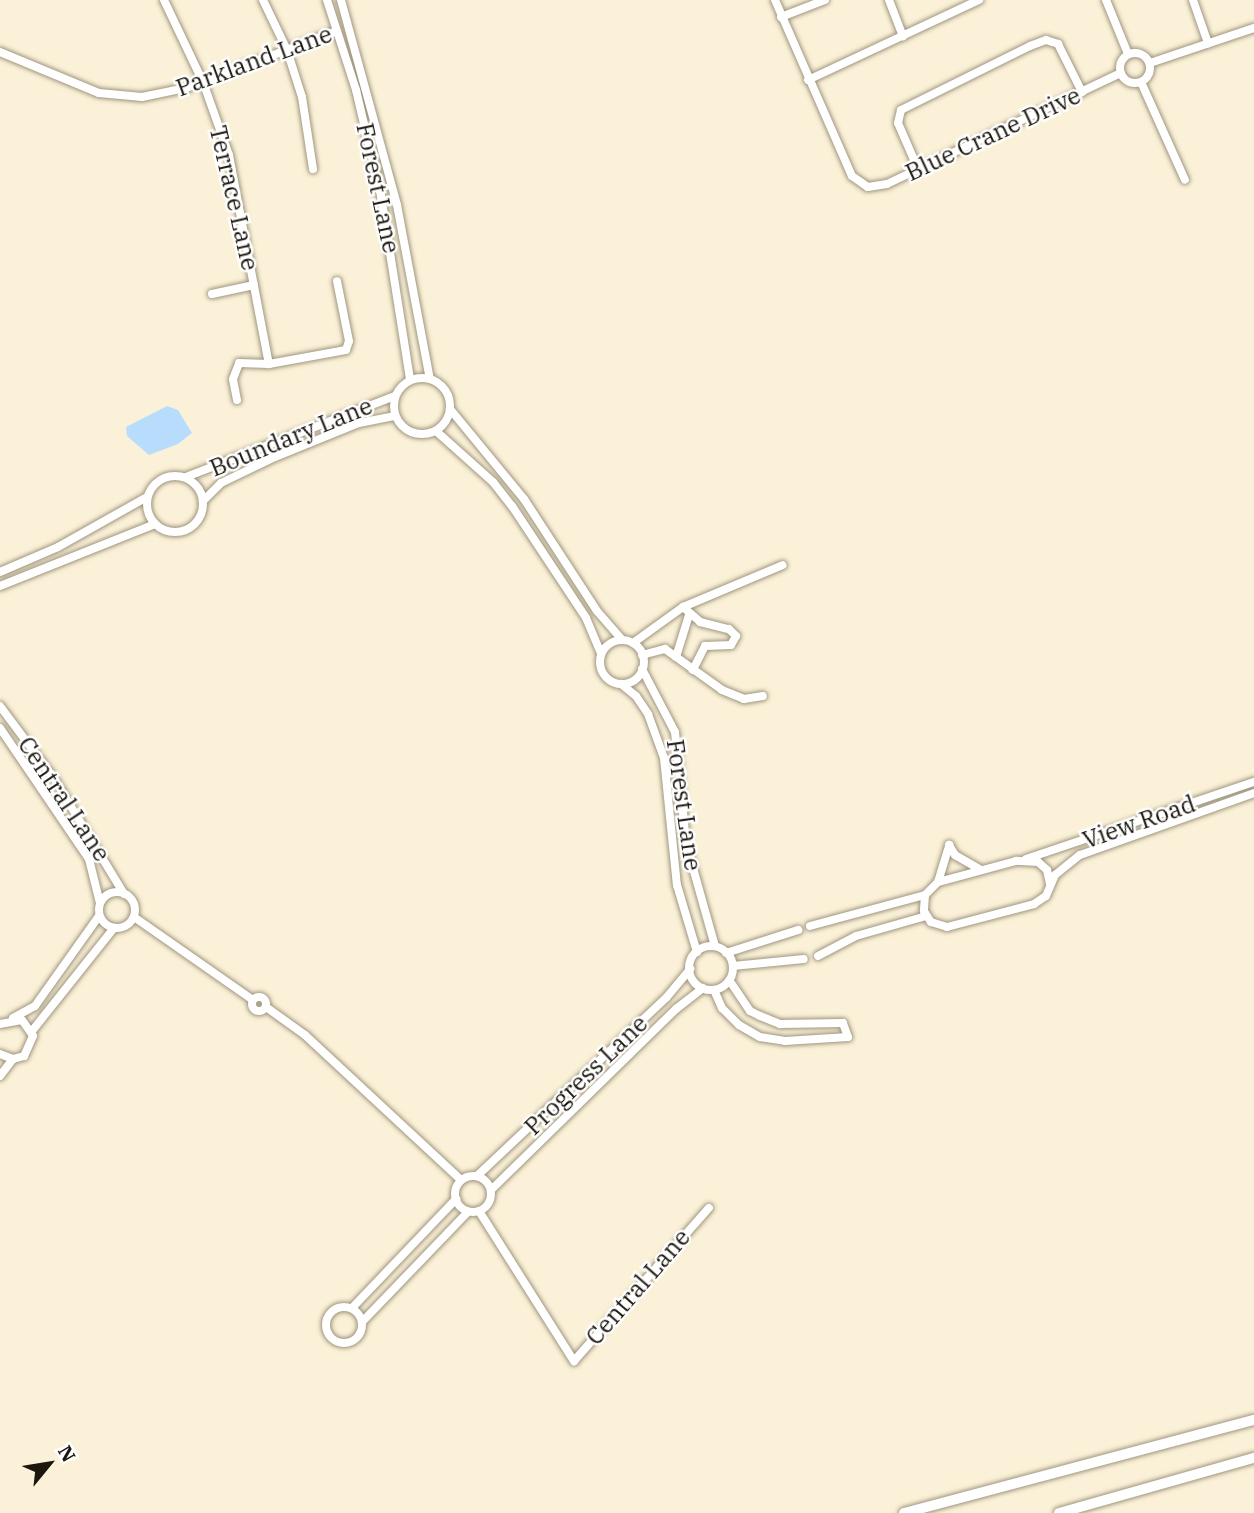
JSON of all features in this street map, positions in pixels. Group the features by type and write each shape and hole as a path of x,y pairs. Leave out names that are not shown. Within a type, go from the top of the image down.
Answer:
{"main road":[{"path":"904,1513 1254,1420"},
{"path":"1059,1513 1254,1458"}],"street":[{"name":"Terrace Lane","path":"164,0 203,82 229,155 269,364"},
{"path":"263,0 287,50 314,155 313,169"},
{"name":"Forest Lane","path":"327,0 356,90 381,196 410,380"},
{"name":"Forest Lane","path":"341,0 372,99 397,205 430,379"},
{"path":"775,0 808,80 979,0"},
{"path":"782,17 825,0"},
{"path":"889,0 903,36"},
{"path":"1106,0 1128,54"},
{"path":"1193,0 1208,43"},
{"name":"Parkland Lane","path":"0,52 76,85 119,96 164,94 348,27"},
{"path":"1150,63 1254,28"},
{"path":"918,169 898,123 901,110 1040,41 1053,41 1062,49 1082,92"},
{"path":"1128,54 1141,54 1150,63 1150,72 1141,82 1129,82 1121,73 1122,60 1128,54"},
{"name":"Blue Crane Drive","path":"808,80 852,176 864,186 880,187 1121,73"},
{"path":"1141,82 1185,180"},
{"path":"237,400 233,379 239,363 269,364 346,350 349,341 337,281"},
{"path":"212,294 254,285"},
{"path":"601,653 611,642 622,640 633,643 642,655 642,669 634,680 621,684 603,673 601,653 586,618 512,506 493,482 436,431 412,433 395,416 395,396 410,380 430,379 446,390 450,409 508,477 597,611 622,640"},
{"name":"Boundary Lane","path":"186,477 395,396"},
{"path":"436,431 450,409"},
{"name":"Boundary Lane","path":"203,501 221,483 275,457 359,423 395,416"},
{"path":"0,572 127,510 147,497 151,488 166,476 186,477 199,488 203,501 200,518 188,529 171,532 155,524 0,586"},
{"path":"147,497 155,524"},
{"path":"633,643 683,607 783,565"},
{"path":"683,607 690,615 729,629 736,636 731,645 705,646 693,670"},
{"path":"676,657 690,615"},
{"path":"642,655 660,649 744,699 763,696"},
{"name":"Forest Lane","path":"642,669 675,732 686,843 715,946"},
{"name":"Forest Lane","path":"621,684 648,714 664,758 677,886 697,951"},
{"name":"Central Lane","path":"0,706 71,803 124,894 134,905 134,917"},
{"name":"Central Lane","path":"0,728 89,859 100,903 99,916"},
{"name":"View Road","path":"938,882 1023,860 1254,782"},
{"name":"View Road","path":"926,916 940,926 973,921 1034,904 1046,896 1050,884 1080,855 1254,793"},
{"path":"810,926 925,895 938,882 949,845 955,855 981,871"},
{"path":"1023,860 1043,866 1050,884"},
{"name":"Central Lane","path":"100,903 109,894 124,894"},
{"path":"817,956 856,936 926,916 925,895"},
{"path":"0,1024 35,1006 99,916 114,929"},
{"path":"0,1076 13,1059 32,1048 32,1031 114,929 127,926 134,917 253,1000 256,1010 266,1007 305,1035 461,1180"},
{"path":"726,953 798,930"},
{"path":"715,946 726,953 733,966 729,980 714,990 703,988 694,981 690,969 697,951 715,946"},
{"path":"733,966 804,958"},
{"name":"Progress Lane","path":"477,1176 666,998 690,969"},
{"path":"714,990 722,1008 739,1025 760,1037 785,1041 848,1037 843,1023 780,1024 760,1016 750,1011 729,980"},
{"name":"Progress Lane","path":"491,1190 703,988"},
{"path":"13,1018 32,1031"},
{"path":"0,1054 13,1059"},
{"path":"477,1176 491,1190 488,1205 480,1211 468,1212 362,1322 358,1338 343,1344 329,1336 325,1328 330,1313 336,1308 352,1308 456,1199 461,1180 477,1176"},
{"path":"456,1199 468,1212"},
{"name":"Central Lane","path":"480,1211 574,1361 709,1208"},
{"path":"352,1308 362,1322"}],"water":[{"path":"167,406 178,410 192,433 178,444 149,455 127,436 126,427"}]}
